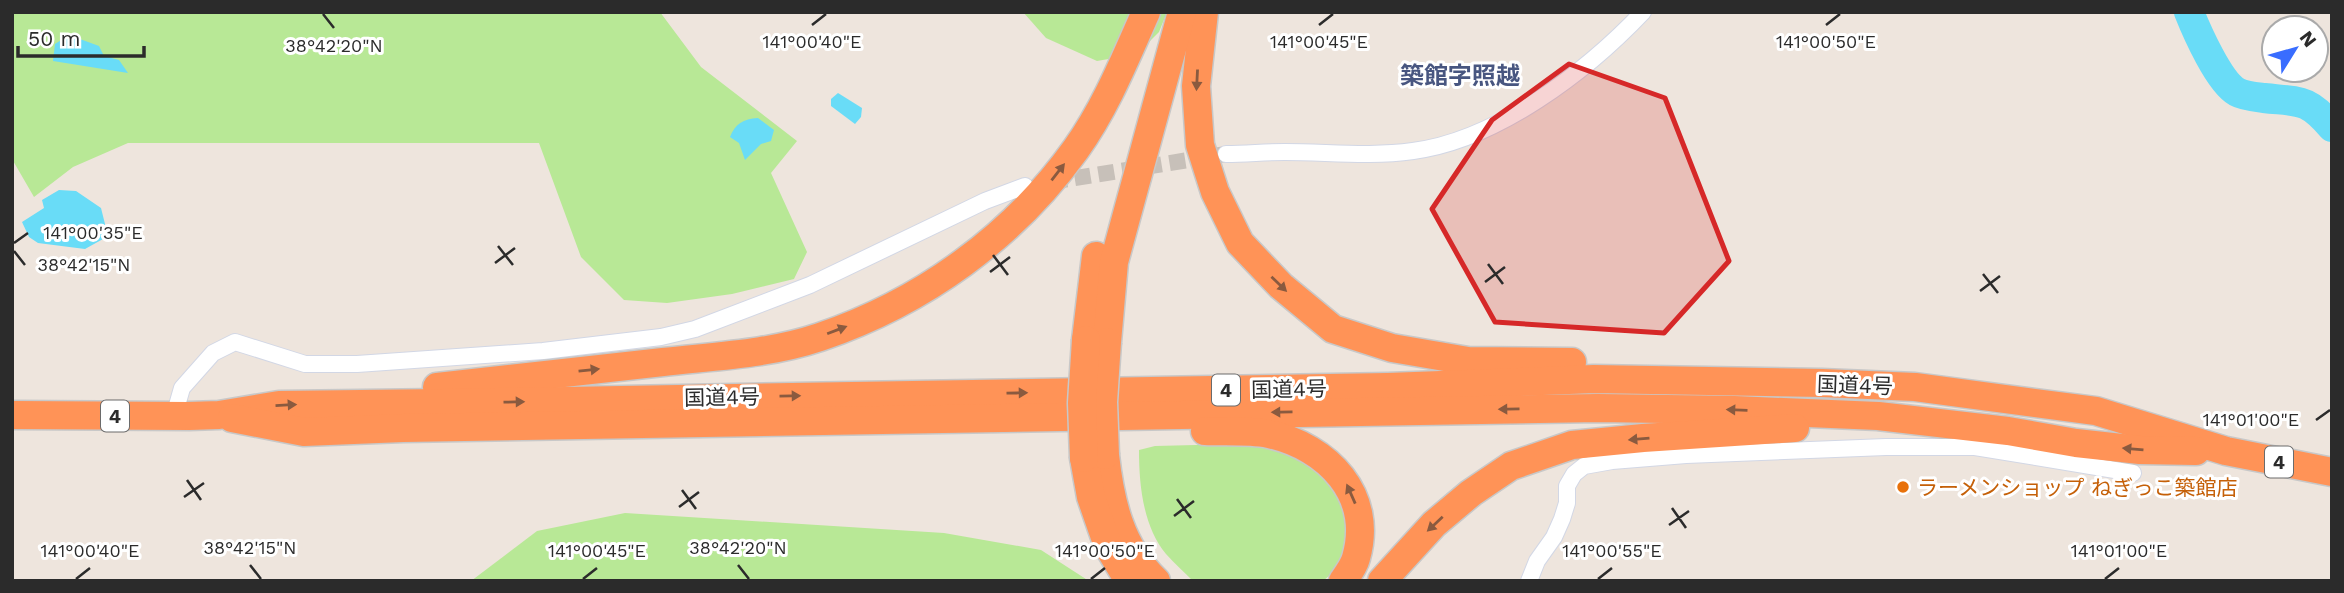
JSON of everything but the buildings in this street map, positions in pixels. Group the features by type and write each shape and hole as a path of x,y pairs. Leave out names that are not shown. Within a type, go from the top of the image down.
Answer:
{"highway":[{"path":"352,403 407,390 764,351 818,337 870,318 921,292 968,260 1011,225 1043,191 1077,148 1114,85 1146,12"},
{"path":"1097,341 1096,257 1162,12"},
{"path":"1156,581 1135,556 1120,526 1095,456 1082,403 1114,262 1182,12"},
{"path":"1204,12 1196,86 1200,145 1215,192 1240,243 1281,286 1333,329 1392,348 1468,361 1822,369 1915,387"},
{"name":"国道4号","path":"12,415 219,415 279,405 352,403 1388,387 1594,379 1915,387 2011,399 2096,411 2226,451 2332,472"},
{"name":"国道4号","path":"219,415 304,432 1135,415 1598,408 1734,410 1878,416 2007,441 2076,443 2140,450 2226,451"},
{"path":"1135,415 1175,429 1268,434 1309,448 1334,467 1353,491 1362,527 1356,560 1343,581"},
{"path":"1382,581 1434,524 1471,494 1511,466 1572,445 1812,427 1878,416"},
{"path":"1095,456 1091,497 1108,547 1129,581"}],"street":[{"path":"1226,154 1370,154 1415,151 1459,140 1506,118 1550,92 1590,64 1643,12"},
{"path":"174,416 182,388 213,353 235,342 305,364 357,364 543,351 660,337 695,328 810,285 975,206 1025,186"},
{"path":"2007,441 2011,399"},
{"path":"1529,581 1537,561 1554,537 1562,519 1567,503 1567,486 1574,474 1584,466 1686,455 1886,447 1975,447 2007,441 2133,473"}],"highlighted area":[{"path":"1569,64 1665,98 1729,261 1664,333 1495,322 1432,209 1492,120"}],"green space":[{"path":"12,12 660,12 701,67 797,141 771,173 807,252 794,279 732,294 667,303 624,300 581,257 539,143 128,143 73,167 34,197 12,159"},
{"path":"1023,12 1167,12 1159,32 1137,54 1097,61 1046,38"},
{"path":"1236,444 1284,447 1313,468 1342,497 1352,528 1346,553 1323,581 1193,581 1158,543 1144,505 1139,450 1155,446"},
{"path":"625,513 944,533 1041,550 1089,581 471,581 537,531"}],"water":[{"path":"69,35 99,46 104,56 119,60 128,73 53,61 55,44"},
{"path":"838,93 862,108 861,117 855,124 831,106 831,99"},
{"path":"758,118 774,130 771,141 761,144 745,160 739,143 730,137 740,123"},
{"path":"59,190 76,191 101,208 106,228 103,239 85,249 38,243 29,237 22,222 44,208 42,200"}],"waterway":[{"path":"2189,12 2209,56 2230,87 2247,95 2302,103 2316,111 2332,127"}],"tunnel":[{"path":"1051,182 1226,154"}],"place":[{"name":"ラーメンショップ ねぎっこ築館店","path":"1903,487"}],"district":[{"name":"築館字照越","path":"1460,76"}]}
